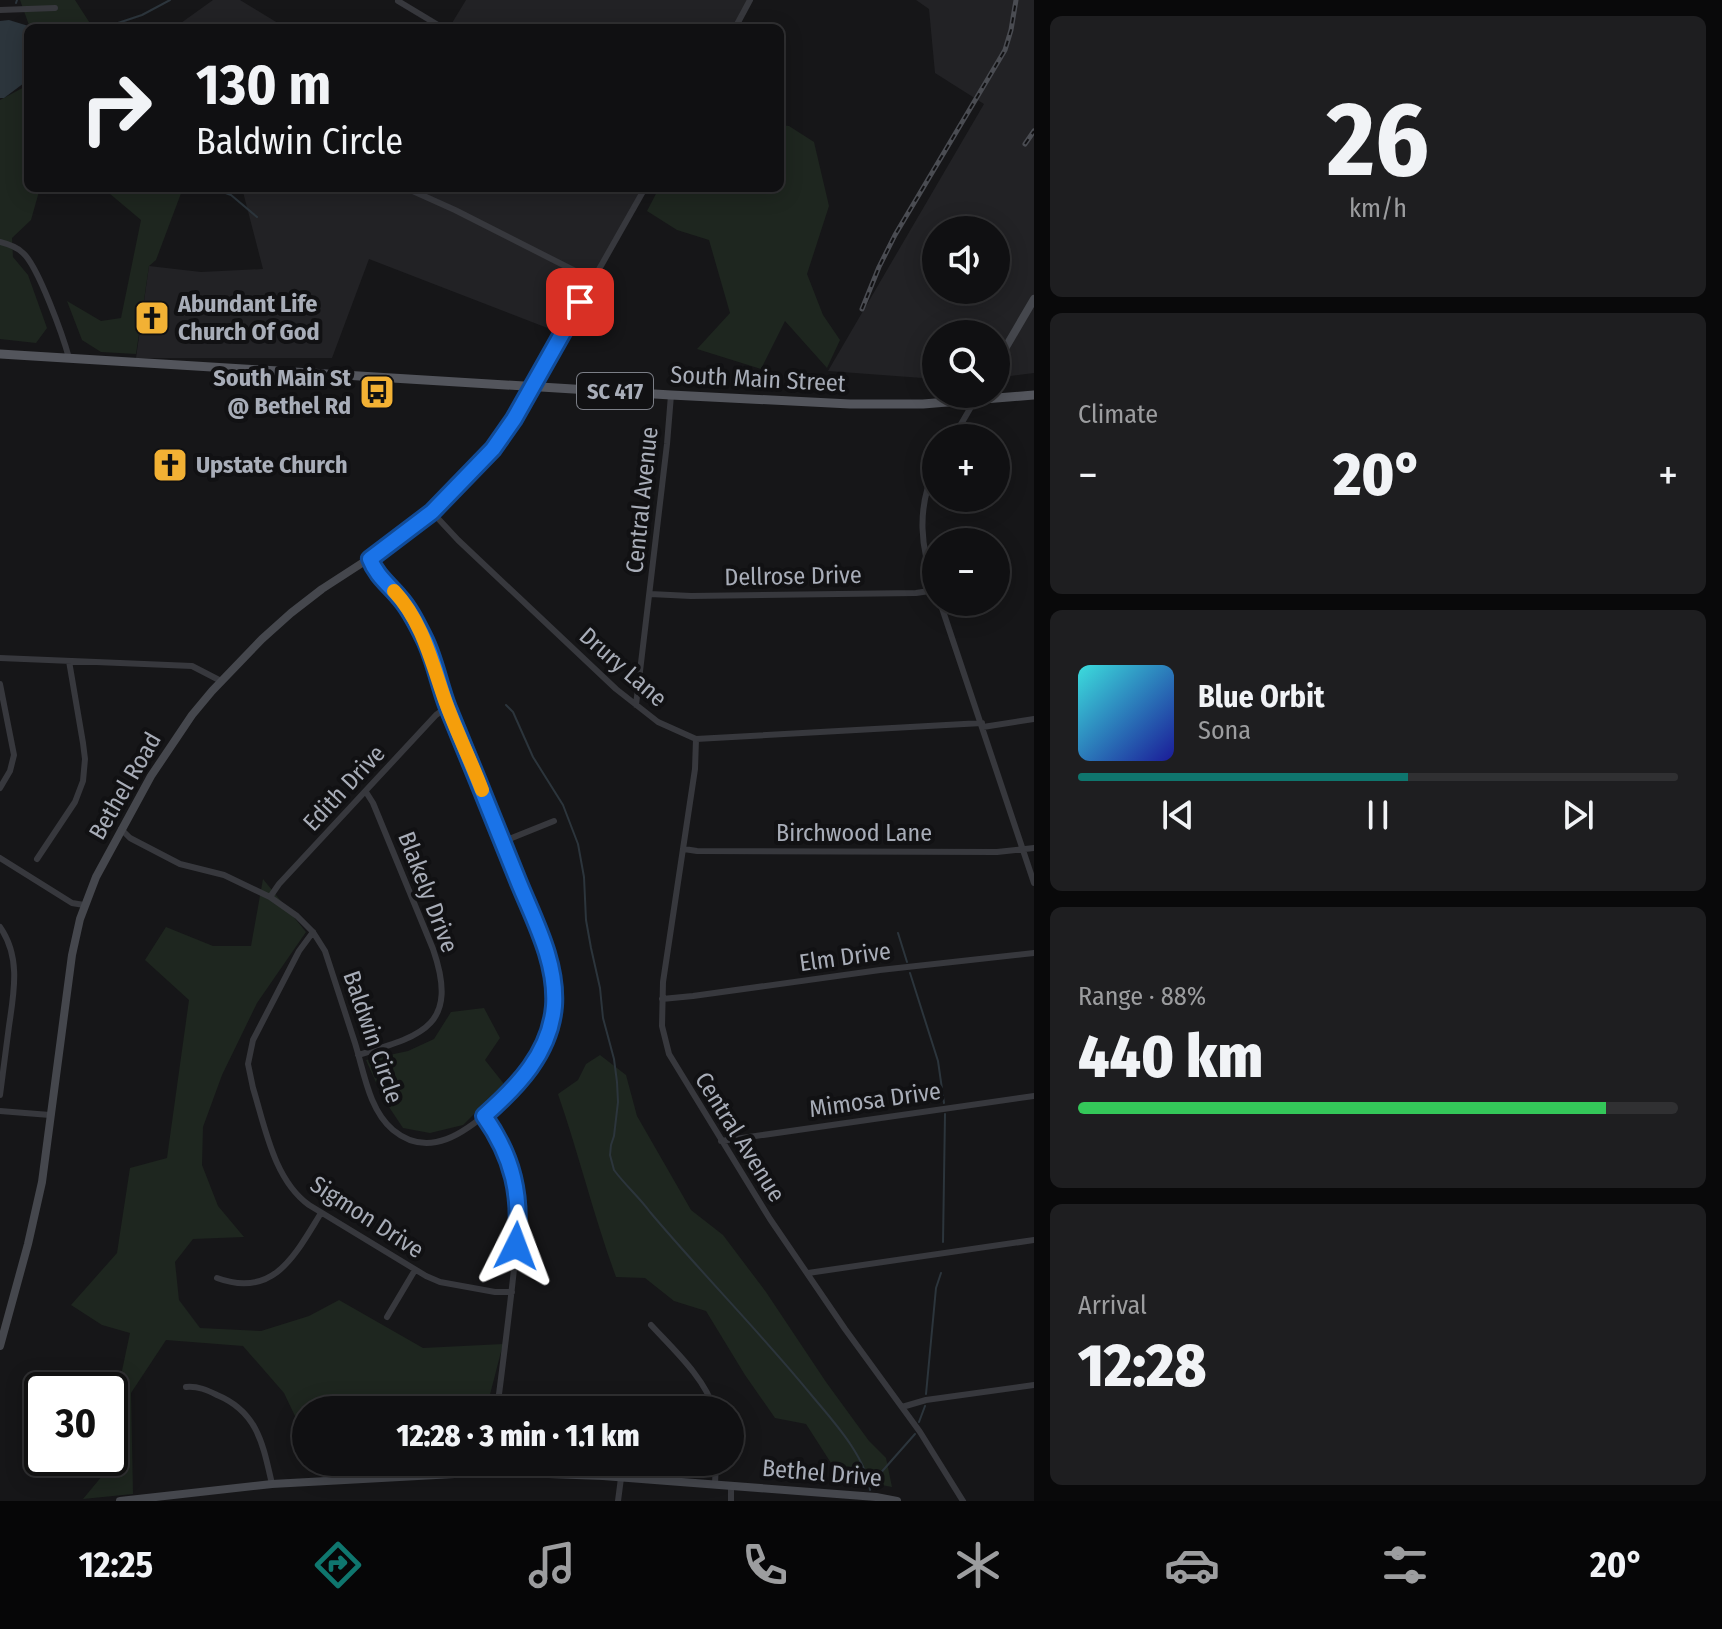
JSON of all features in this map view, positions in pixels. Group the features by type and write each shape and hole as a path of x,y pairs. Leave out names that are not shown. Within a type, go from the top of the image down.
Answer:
{"main road":[{"name":"South Main Street","path":"0,354 671,395 850,404 922,404"},
{"name":"South Main Street","path":"1010,396 1034,395"}],"street":[{"path":"737,24 750,0"},
{"path":"398,1 436,24"},
{"path":"0,10 55,8"},
{"path":"415,192 593,280"},
{"path":"533,386 643,192"},
{"path":"0,242 19,249 27,257 51,307 69,358"},
{"path":"1010,340 1034,299"},
{"name":"Bethel Road","path":"0,1346 36,1209 72,955 84,905 121,829 174,740 221,681 291,613 432,512 493,449 533,386"},
{"name":"Central Avenue","path":"636,705 671,395"},
{"name":"Drury Lane","path":"432,512 571,647 636,705 658,722 696,739 982,725 1034,719"},
{"name":"Baldwin Circle","path":"121,829 130,838 180,864 224,875 270,897 313,932 325,951 377,1111 402,1137 419,1143 444,1140 466,1131 513,1089 535,1061 547,1037 554,1007 549,959 504,841 447,707 426,641 407,606 375,571 370,559"},
{"name":"Dellrose Drive","path":"650,594 922,592"},
{"path":"945,616 1034,883"},
{"path":"0,658 192,666 221,681"},
{"path":"37,859 75,802 83,781 85,759 69,661"},
{"path":"0,684 14,755 10,771 0,788"},
{"name":"Edith Drive","path":"270,897 436,715 447,707"},
{"name":"Central Avenue","path":"696,739 695,769 662,999 662,1026 669,1054 770,1219 902,1407 963,1501"},
{"name":"Blakely Drive","path":"358,1055 405,1041 422,1032 436,1015 442,991 433,949 366,792"},
{"path":"504,841 554,821"},
{"name":"Birchwood Lane","path":"684,849 997,852 1034,848"},
{"path":"0,858 72,903 84,905"},
{"path":"0,927 10,945 14,988 0,1095"},
{"name":"Sigmon Drive","path":"313,932 299,951 250,1048 248,1064 253,1088 282,1174 298,1197 426,1276 449,1284 512,1292"},
{"name":"Elm Drive","path":"662,999 1034,953"},
{"name":"Mimosa Drive","path":"721,1141 1034,1096"},
{"path":"0,1111 50,1115"},
{"path":"484,1116 506,1159 518,1196 519,1223 499,1396"},
{"path":"217,1278 248,1284 280,1270 294,1256 321,1213"},
{"path":"808,1273 1034,1240"},
{"path":"387,1317 415,1270"},
{"path":"651,1325 709,1396"},
{"path":"902,1407 926,1400 1034,1385"},
{"path":"186,1387 203,1388 228,1399 244,1411 261,1439 272,1484"},
{"name":"Bethel Drive","path":"120,1501 272,1484 418,1476"},
{"name":"Bethel Drive","path":"592,1476 897,1501"},
{"path":"715,1476 715,1484"},
{"path":"618,1501 621,1478"},
{"path":"731,1485 731,1501"},
{"path":"215,1490 216,1501"}],"shaded area":[{"path":"20,0 75,0 90,24 29,24"},
{"path":"213,0 240,0 279,24 180,24"},
{"path":"466,0 749,0 735,24 451,24"},
{"path":"916,0 1034,0 1034,373 1010,376 1010,320 922,320 922,378 828,371 984,104 935,73 929,9"},
{"path":"0,21 24,25 24,83 4,98 0,98"},
{"path":"24,87 24,192 39,192 31,220 12,238 13,257 28,275 47,328 36,343 0,339 0,100"},
{"path":"784,125 814,142 829,206 807,274 823,315 840,340 827,368 785,321 761,369 697,349 730,313 709,240 677,230 647,211 657,192 784,192"},
{"path":"108,192 182,192 156,260 149,266 136,354 101,352 82,340 67,301 101,321 121,318 141,220"},
{"path":"243,192 642,192 563,334 369,259 332,358 136,358 149,266 201,272 263,269"},
{"path":"263,879 306,932 257,1003 222,1075 203,1127 202,1165 218,1206 244,1237 193,1239 175,1262 179,1300 200,1328 261,1331 309,1316 339,1300 423,1348 503,1344 490,1396 292,1396 292,1410 284,1393 243,1346 166,1340 131,1393 133,1494 83,1499 102,1476 128,1476 128,1372 122,1372 130,1333 102,1325 71,1305 117,1253 130,1168 167,1158 189,1000 145,960 166,927 213,946 251,946"},
{"path":"484,1008 500,1038 485,1060 504,1084 463,1125 430,1133 403,1128 383,1098 366,1060 408,1051 434,1039 451,1012"},
{"path":"600,1055 626,1075 637,1116 691,1210 723,1235 766,1292 826,1382 869,1441 886,1458 892,1487 840,1477 806,1424 775,1418 706,1311 674,1301 645,1278 616,1277 558,1094 578,1080 586,1064"}],"waterway":[{"path":"115,24 142,15 170,0"},
{"path":"223,192 257,217"},
{"path":"506,705 513,712 533,757 563,805 578,844 584,877 586,920 617,1082 618,1102 610,1155 614,1170 830,1417 856,1453 870,1490"},
{"path":"898,933 907,962"},
{"path":"910,973 938,1061 944,1103"},
{"path":"943,1242 945,1114"},
{"path":"926,1394 936,1288 941,1273"},
{"path":"919,1422 925,1406"},
{"path":"870,1485 915,1434"}],"railway":[{"path":"862,309 895,235 1005,50 1016,0"},
{"path":"1025,144 1034,131"}],"slow traffic":[{"path":"394,591 407,606 426,641 447,707 482,790"}],"place":[{"name":"Abundant Life Church Of God","path":"152,318"},
{"name":"South Main St @ Bethel Rd","path":"377,392"},
{"name":"Upstate Church","path":"170,465"}],"route":[{"path":"516,1246 518,1196 506,1159 484,1116 513,1089 542,1050 554,1007 552,971 504,841 447,707 426,641 407,606 375,571 370,559 432,512 493,449 514,419 580,302"}]}
